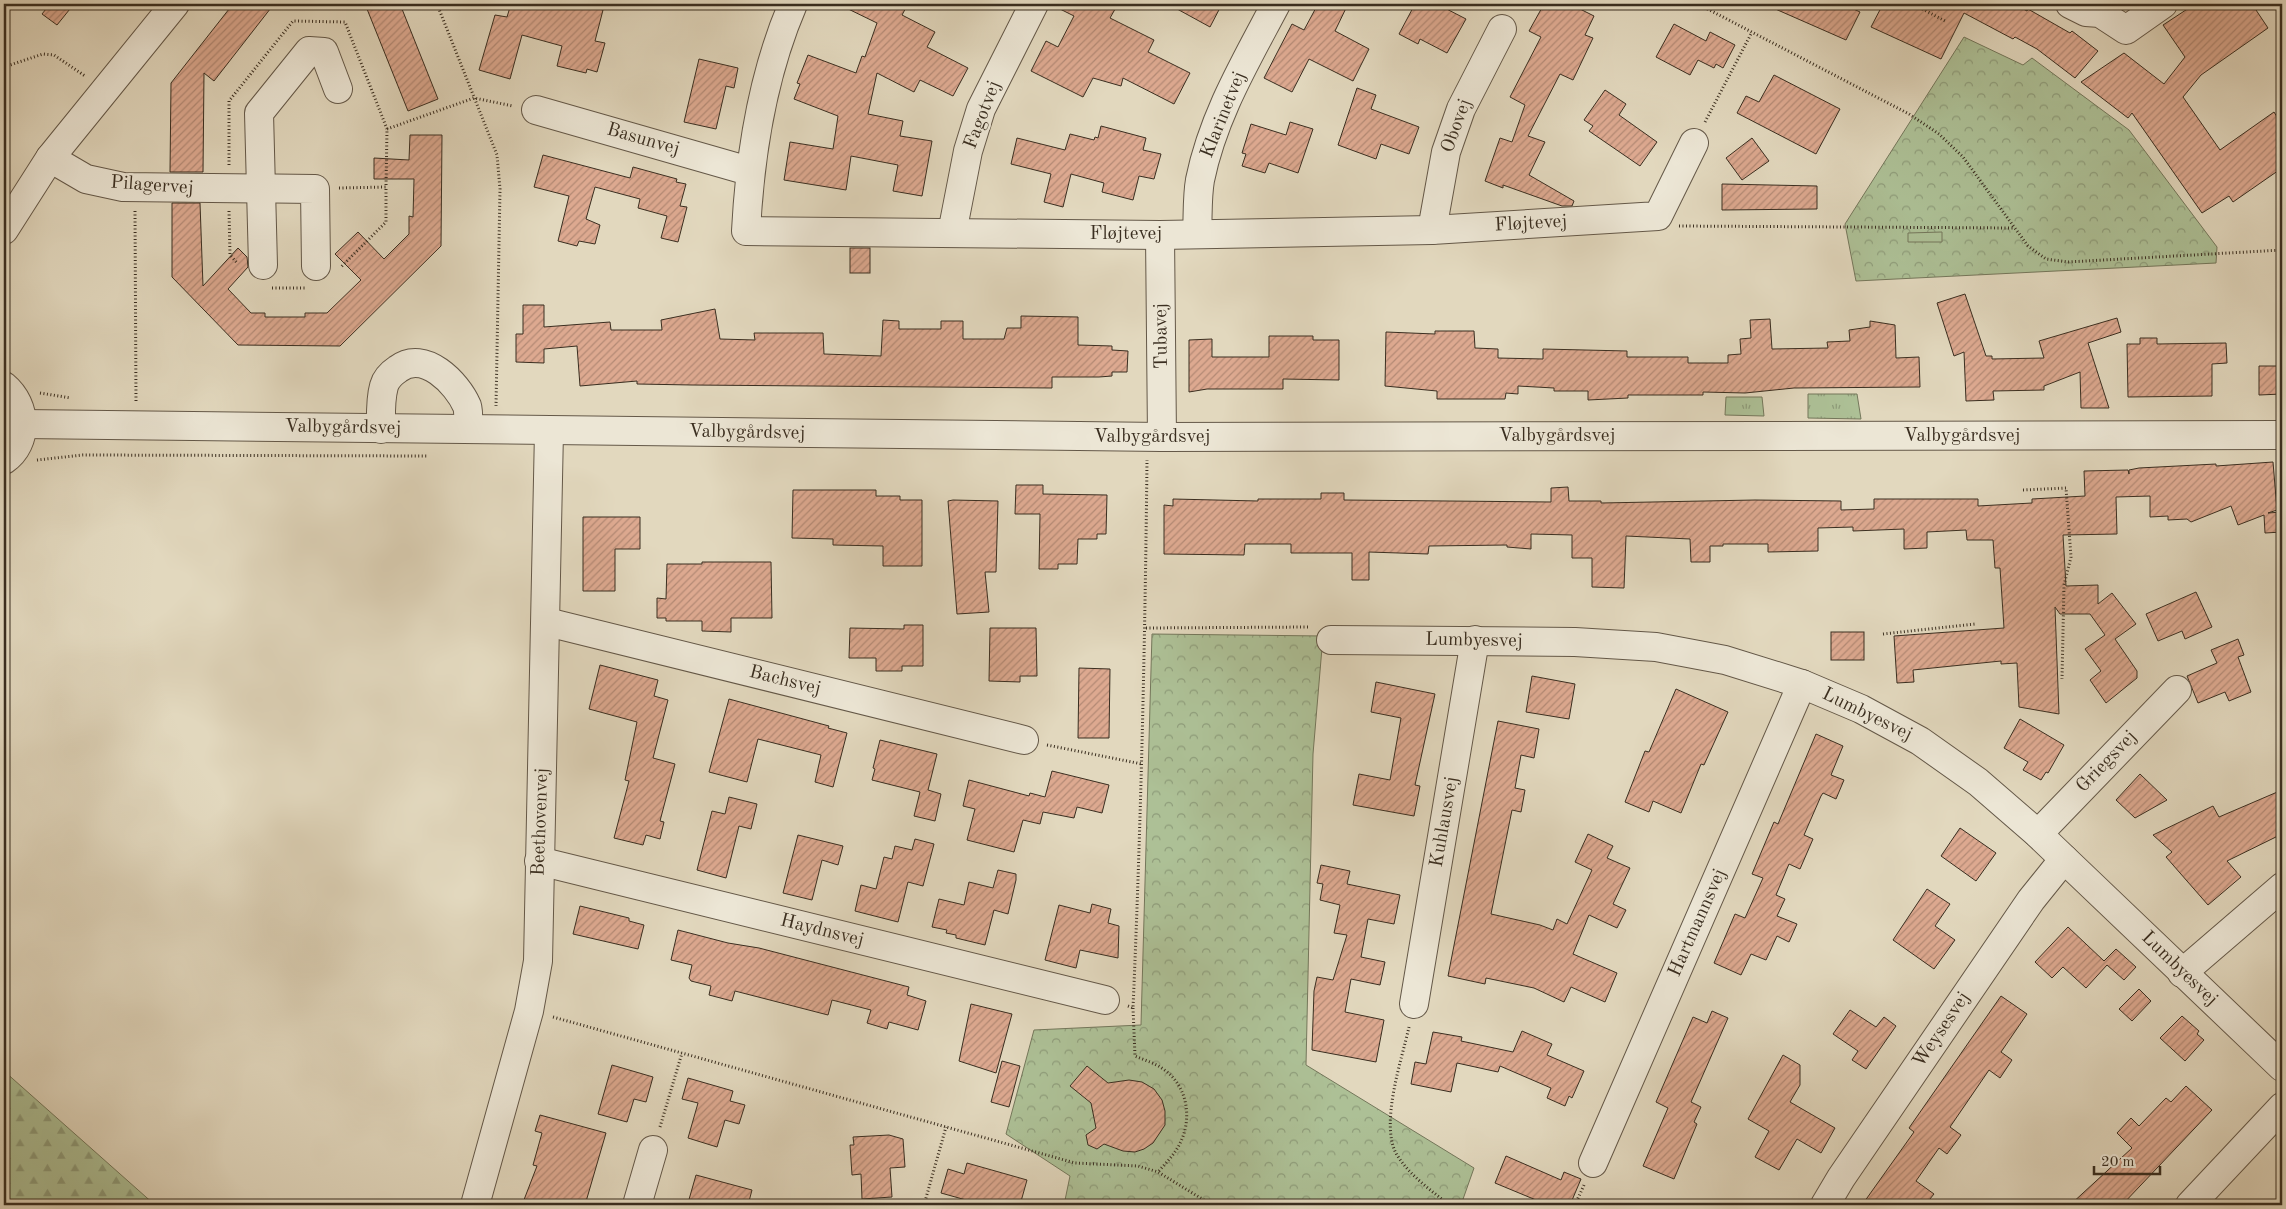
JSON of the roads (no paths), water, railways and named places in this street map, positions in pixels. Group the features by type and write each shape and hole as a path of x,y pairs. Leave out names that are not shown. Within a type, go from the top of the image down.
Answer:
{"street":[{"path":"4,230 50,158 175,4"},
{"name":"Fløjtevej","path":"793,4 785,23 762,98 749,171 746,231 1160,235 1432,230 1658,216 1694,143"},
{"name":"Fagotvej","path":"952,233 968,151 981,109 1034,4"},
{"name":"Klarinetvej","path":"1197,234 1200,182 1211,136 1228,95 1276,4"},
{"path":"2070,4 2086,12 2100,13 2126,30 2163,4"},
{"name":"Obovej","path":"1432,230 1446,152 1461,109 1502,29"},
{"path":"255,273 261,189 259,113 309,51 324,52 338,89"},
{"name":"Basunvej","path":"536,110 749,171"},
{"name":"Pilagervej","path":"50,158 86,179 123,187 229,190 315,188 321,275"},
{"name":"Tubavej","path":"1154,447 1160,235"},
{"path":"381,429 381,400 384,385 391,374 402,366 423,363 446,376 467,406 468,429"},
{"path":"4,386 17,400 23,424 16,448 4,460"},
{"name":"Valbygårdsvej","path":"23,424 468,429 1154,447 2282,435"},
{"name":"Beethovenvej","path":"475,1205 529,1011 538,961 549,431"},
{"name":"Bachsvej","path":"546,622 1024,740"},
{"name":"Lumbyesvej","path":"1332,640 1575,642 1656,647 1724,660 1802,684 1861,709 1920,741 1978,782 2038,834 2282,1067"},
{"name":"Kuhlausvej","path":"1414,1004 1475,640"},
{"name":"Hartmannsvej","path":"1593,1163 1802,684"},
{"name":"Griegsvej","path":"2038,834 2177,690"},
{"name":"Weysesvej","path":"1825,1205 1841,1178 2031,900 2064,859"},
{"name":"Haydnsvej","path":"539,861 1105,1000"},
{"path":"2182,973 2282,887"},
{"path":"2190,1205 2282,1107"},
{"path":"637,1205 653,1150"}]}
